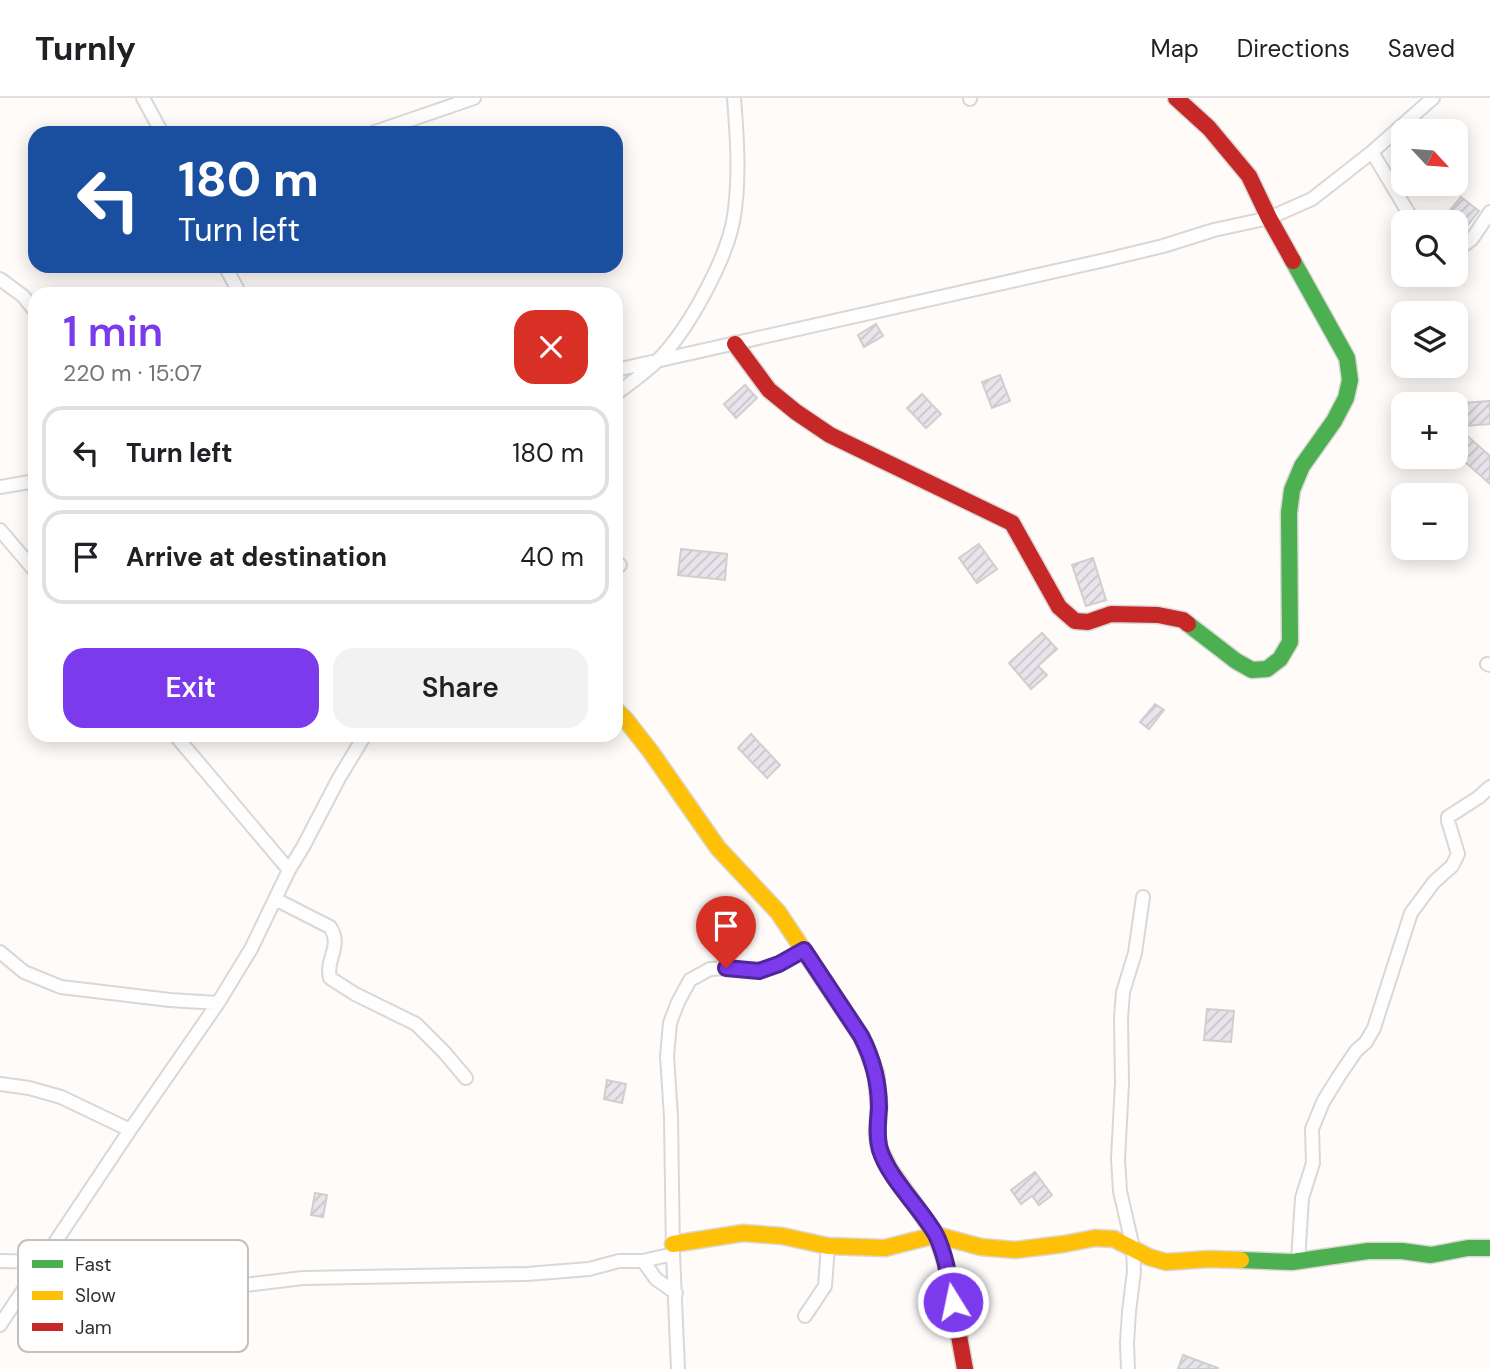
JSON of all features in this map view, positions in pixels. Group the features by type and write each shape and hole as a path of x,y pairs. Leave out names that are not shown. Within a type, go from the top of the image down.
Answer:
{"street":[{"path":"143,98 158,126"},
{"path":"392,126 474,98"},
{"path":"623,388 659,359 685,326 706,291 731,230 737,175 734,98"},
{"path":"735,344 769,390 830,435 1012,523 1059,607 1075,621 1088,622 1111,614 1158,615 1183,620 1236,662 1252,670 1267,669 1280,659 1290,642 1289,513 1292,490 1302,466 1334,421 1346,398 1350,380 1347,358 1269,218 1250,176 1209,128 1176,98"},
{"path":"623,368 1105,260 1269,218 1312,199 1372,152 1433,98"},
{"path":"1372,152 1407,210"},
{"path":"1468,242 1490,212"},
{"path":"0,279 28,302"},
{"path":"0,487 28,482"},
{"path":"0,530 28,562"},
{"path":"623,717 651,752 718,848 778,912 861,1036 876,1074 879,1106 877,1135 883,1158 936,1236 946,1264 965,1369"},
{"path":"181,742 289,870"},
{"path":"58,1240 218,1003 251,949 289,870 361,742"},
{"path":"1298,1261 1302,1198 1313,1163 1312,1129 1323,1102 1374,1028 1411,913 1434,882 1452,866 1458,854 1448,817 1490,787"},
{"path":"1128,1369 1129,1312 1134,1271 1133,1248 1120,1191 1118,1158 1122,1083 1121,1017 1123,992 1135,953 1143,897"},
{"path":"275,898 330,926 336,935 328,970 330,978 355,994 416,1024 466,1078"},
{"path":"678,1369 667,1056 670,1023 690,980 709,969 759,971 779,964 804,950"},
{"path":"0,952 24,972 61,988 218,1003"},
{"path":"0,1084 29,1088 61,1097 130,1130"},
{"path":"248,1284 303,1279 514,1275 589,1269 619,1261 643,1261 673,1249 743,1233 782,1236 828,1246 885,1248 936,1236 981,1247 1015,1250 1095,1237 1114,1239 1166,1262 1209,1259 1298,1261 1368,1251 1402,1251 1431,1255 1468,1248 1490,1248"},
{"path":"805,1316 825,1286 828,1246"},
{"path":"0,1261 18,1261"},
{"path":"643,1261 656,1279 676,1293"},
{"path":"0,1325 18,1299"}],"building":[{"path":"1461,197 1479,211 1468,225 1468,210 1450,210"},
{"path":"876,324 883,336 864,347 858,335"},
{"path":"1000,375 1010,401 992,408 982,382"},
{"path":"745,385 757,398 736,418 724,404"},
{"path":"922,394 941,414 926,428 907,408"},
{"path":"1490,401 1490,424 1468,426 1468,403"},
{"path":"1468,437 1490,456 1490,484 1468,465"},
{"path":"979,544 997,569 977,583 959,558"},
{"path":"681,549 727,554 725,580 678,575"},
{"path":"1093,558 1106,600 1086,606 1072,565"},
{"path":"1042,633 1057,649 1038,666 1047,675 1031,689 1009,663"},
{"path":"1155,704 1164,710 1149,729 1140,722"},
{"path":"751,734 780,765 767,778 738,748"},
{"path":"1207,1009 1234,1011 1231,1042 1204,1040"},
{"path":"607,1080 626,1084 622,1103 604,1099"},
{"path":"1035,1172 1052,1195 1039,1205 1032,1196 1021,1204 1011,1190"},
{"path":"315,1193 327,1195 323,1217 311,1215"},
{"path":"1183,1355 1218,1368 1218,1369 1178,1369"}],"traffic: fast":[{"path":"1188,624 1252,670 1267,669 1280,659 1290,642 1289,513 1292,490 1302,466 1334,421 1346,398 1350,380 1347,358 1293,261"},
{"path":"1241,1260 1292,1262 1368,1251 1402,1251 1431,1255 1468,1248 1490,1248"}],"traffic: slow":[{"path":"623,717 651,752 718,848 778,912 866,1047"},
{"path":"673,1244 743,1233 782,1236 828,1246 885,1248 936,1235 981,1247 1015,1250 1095,1238 1114,1239 1149,1257 1166,1262 1241,1260"}],"traffic: jam":[{"path":"1176,98 1209,128 1249,176 1293,261"},
{"path":"735,344 769,390 830,435 1012,523 1059,607 1075,621 1088,622 1111,614 1158,615 1183,620 1188,624"},
{"path":"866,1047 876,1074 879,1147 889,1168 936,1235 946,1264 965,1369"}],"route":[{"path":"726,968 759,971 779,964 804,950 868,1050 876,1074 879,1147 889,1168 936,1236 946,1264 953,1302"}]}
